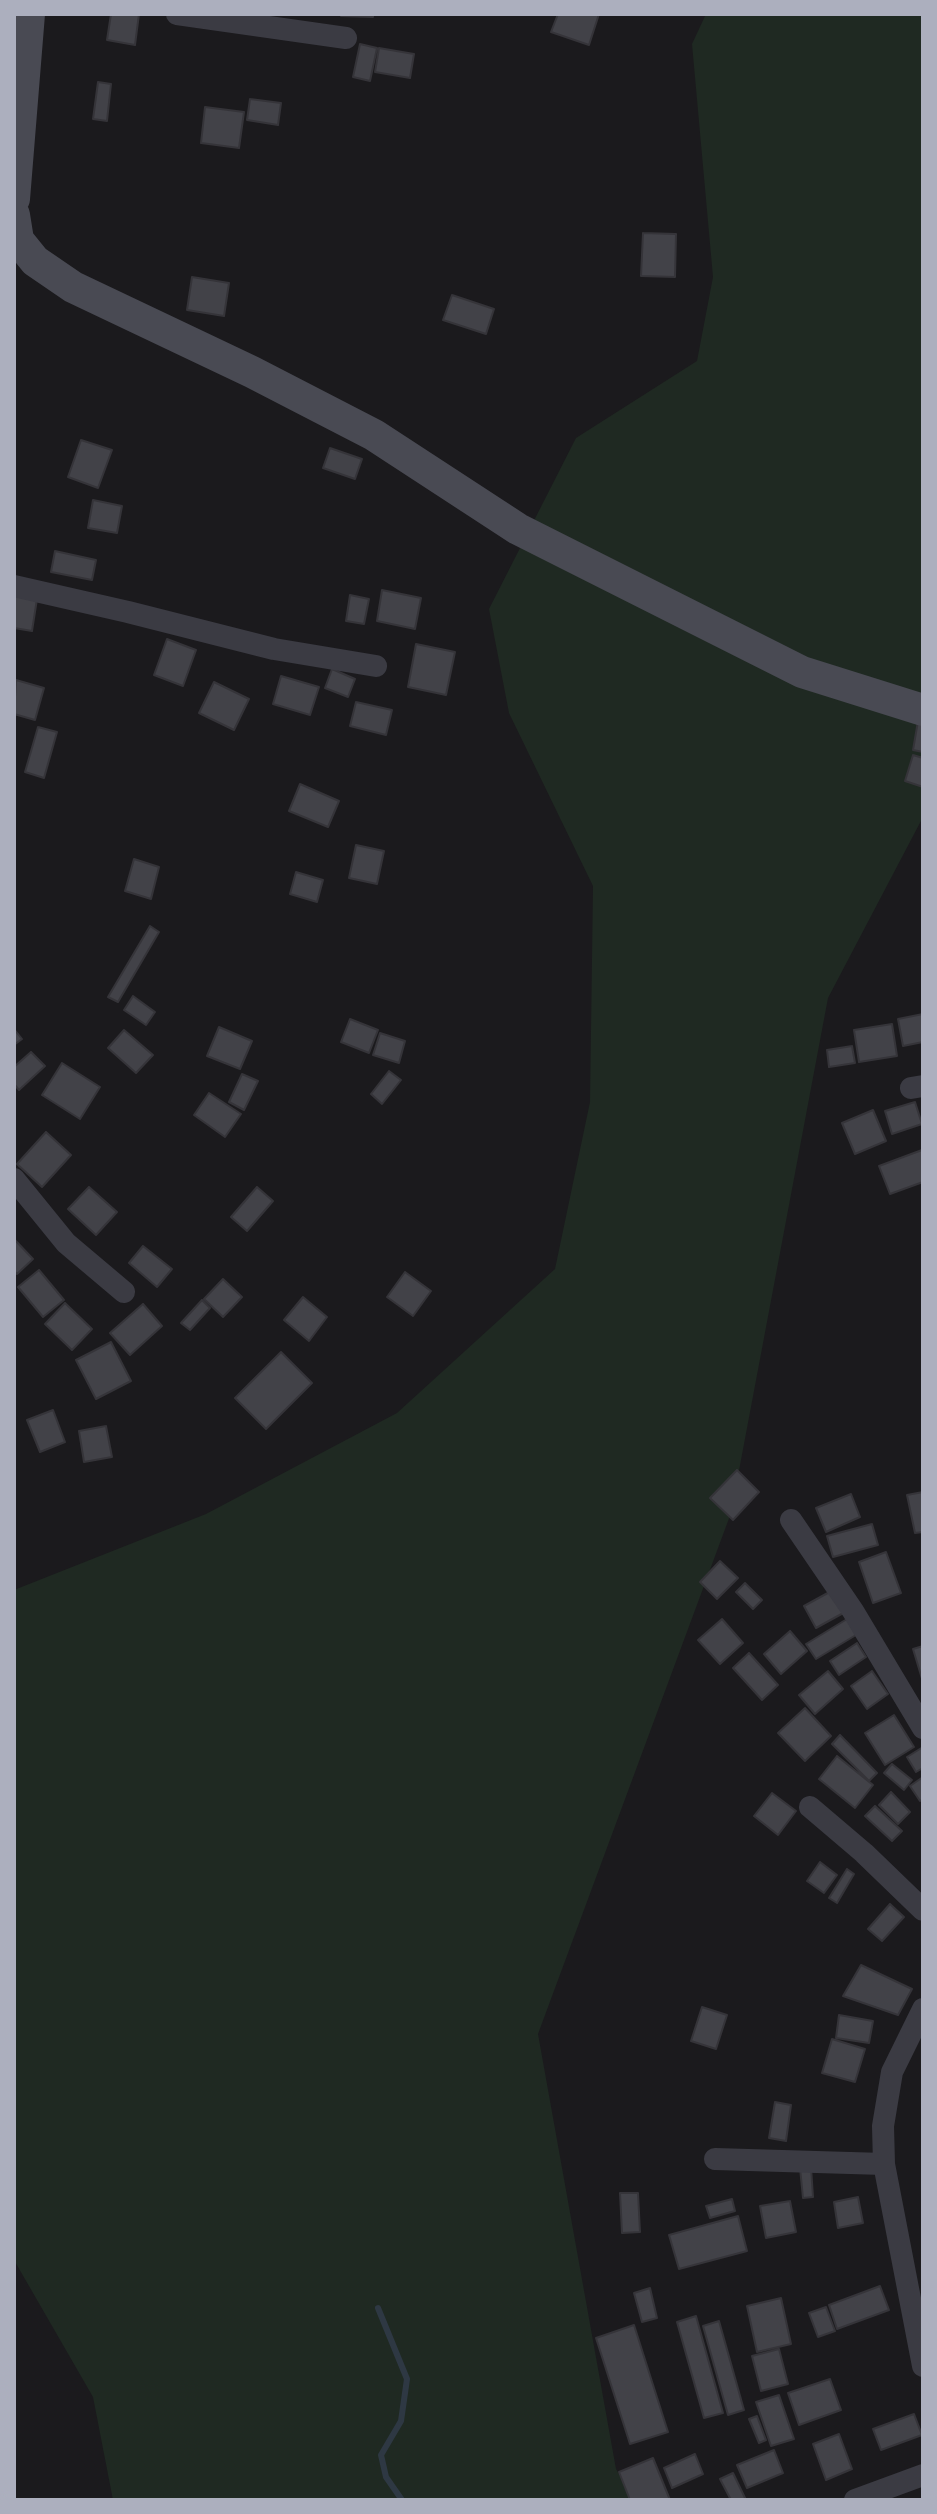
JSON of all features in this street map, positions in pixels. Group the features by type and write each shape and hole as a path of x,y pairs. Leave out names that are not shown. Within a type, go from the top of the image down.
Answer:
{"street":[{"path":"14,199 29,14"},
{"path":"177,14 346,38"},
{"path":"15,235 35,261 73,287 252,372 374,435 518,529 802,672 923,710"},
{"path":"14,586 274,649 376,666"},
{"path":"14,1179 66,1243 124,1292"},
{"path":"791,1520 853,1611 923,1728"},
{"path":"810,1807 923,1910"},
{"path":"923,2009 892,2072 883,2126 884,2164 923,2366"},
{"path":"715,2159 884,2164"},
{"path":"855,2500 923,2475"}],"shaded area":[{"path":"706,14 923,14 923,817 828,998 731,1513 538,2034 616,2469 635,2500 113,2500 93,2397 14,2260 14,1590 206,1514 397,1413 555,1269 590,1102 593,886 509,713 489,609 576,438 697,361 713,277 692,44"}],"building":[{"path":"111,14 139,14 135,45 107,40"},
{"path":"373,14 373,17 341,16"},
{"path":"558,14 599,14 589,45 551,32"},
{"path":"360,44 377,48 370,81 353,77"},
{"path":"379,48 414,54 410,78 375,72"},
{"path":"98,82 111,84 107,121 93,119"},
{"path":"250,99 281,103 278,125 247,120"},
{"path":"205,107 244,112 239,148 201,143"},
{"path":"643,233 676,234 675,277 641,276"},
{"path":"192,277 229,283 224,316 187,310"},
{"path":"452,295 494,309 486,334 443,320"},
{"path":"81,440 112,450 98,488 68,477"},
{"path":"330,448 362,459 355,479 323,468"},
{"path":"93,500 122,506 117,533 88,528"},
{"path":"55,551 96,560 92,580 51,572"},
{"path":"382,590 421,598 415,629 377,621"},
{"path":"14,595 37,599 32,631 14,628"},
{"path":"350,595 369,599 364,624 346,621"},
{"path":"167,639 196,650 183,686 154,675"},
{"path":"416,644 455,652 446,695 408,687"},
{"path":"332,669 355,679 348,697 325,688"},
{"path":"281,676 319,687 310,715 273,704"},
{"path":"16,680 44,688 35,720 14,714"},
{"path":"214,682 249,699 234,730 199,713"},
{"path":"356,702 392,710 386,735 350,726"},
{"path":"918,721 923,722 923,752 913,750"},
{"path":"38,727 57,732 44,778 25,772"},
{"path":"913,755 923,758 923,787 905,781"},
{"path":"300,784 339,801 328,827 289,811"},
{"path":"356,845 384,851 377,884 349,878"},
{"path":"134,859 159,867 151,899 125,891"},
{"path":"296,872 323,880 317,902 290,894"},
{"path":"150,926 159,932 118,1002 108,997"},
{"path":"133,996 155,1012 146,1025 124,1010"},
{"path":"923,1014 923,1042 903,1046 898,1019"},
{"path":"350,1019 378,1030 369,1053 341,1042"},
{"path":"892,1024 897,1056 859,1062 854,1030"},
{"path":"219,1027 252,1041 240,1069 207,1056"},
{"path":"14,1029 22,1039 14,1045"},
{"path":"124,1030 153,1055 136,1073 108,1048"},
{"path":"380,1033 405,1041 399,1063 373,1055"},
{"path":"852,1046 855,1063 829,1067 827,1050"},
{"path":"31,1052 45,1066 19,1090 14,1084 14,1067"},
{"path":"62,1063 100,1087 80,1119 42,1095"},
{"path":"389,1071 401,1080 382,1104 371,1094"},
{"path":"242,1074 258,1081 244,1110 229,1102"},
{"path":"209,1093 241,1114 225,1137 194,1115"},
{"path":"915,1102 922,1124 892,1134 885,1111"},
{"path":"873,1110 886,1141 855,1154 842,1123"},
{"path":"46,1132 71,1155 42,1187 17,1164"},
{"path":"922,1150 923,1182 890,1194 879,1166"},
{"path":"89,1187 117,1212 96,1235 68,1209"},
{"path":"257,1187 273,1201 247,1231 231,1217"},
{"path":"14,1239 33,1259 17,1274 14,1271"},
{"path":"143,1246 172,1269 157,1287 129,1263"},
{"path":"39,1270 64,1300 43,1317 18,1287"},
{"path":"405,1272 431,1291 413,1316 387,1297"},
{"path":"223,1279 242,1297 223,1317 204,1299"},
{"path":"303,1297 327,1317 309,1341 284,1320"},
{"path":"202,1300 210,1308 190,1330 181,1323"},
{"path":"65,1303 92,1329 72,1350 45,1324"},
{"path":"143,1304 162,1326 130,1355 110,1333"},
{"path":"111,1342 131,1381 96,1399 76,1360"},
{"path":"281,1352 312,1383 266,1429 235,1398"},
{"path":"53,1410 65,1442 40,1452 27,1420"},
{"path":"106,1426 112,1457 84,1462 79,1431"},
{"path":"737,1470 759,1492 733,1520 710,1498"},
{"path":"923,1492 923,1532 915,1533 907,1495"},
{"path":"851,1494 860,1517 826,1532 816,1508"},
{"path":"872,1524 878,1545 833,1557 827,1536"},
{"path":"886,1552 901,1593 873,1603 859,1562"},
{"path":"720,1561 738,1578 717,1599 700,1582"},
{"path":"745,1583 762,1600 753,1609 736,1592"},
{"path":"835,1589 847,1611 816,1628 804,1606"},
{"path":"722,1619 743,1643 720,1664 698,1640"},
{"path":"847,1619 856,1635 816,1659 806,1644"},
{"path":"790,1631 807,1651 781,1674 764,1654"},
{"path":"857,1643 866,1657 839,1675 830,1661"},
{"path":"923,1646 923,1682 913,1649"},
{"path":"749,1653 778,1685 762,1700 733,1668"},
{"path":"828,1671 843,1689 815,1714 799,1695"},
{"path":"872,1671 888,1694 867,1709 851,1686"},
{"path":"805,1708 831,1736 805,1761 778,1733"},
{"path":"894,1715 914,1747 885,1765 865,1733"},
{"path":"840,1735 877,1773 869,1781 832,1744"},
{"path":"923,1747 923,1768 916,1772 907,1757"},
{"path":"837,1756 873,1785 855,1808 819,1779"},
{"path":"892,1764 912,1780 904,1790 884,1773"},
{"path":"923,1777 923,1799 920,1801 910,1786"},
{"path":"891,1792 910,1812 898,1824 879,1805"},
{"path":"772,1793 796,1811 778,1835 754,1816"},
{"path":"875,1806 902,1831 892,1841 865,1816"},
{"path":"820,1862 837,1875 824,1893 807,1881"},
{"path":"847,1869 854,1874 837,1903 829,1898"},
{"path":"890,1904 904,1917 882,1941 868,1929"},
{"path":"861,1965 912,1989 898,2015 843,1996"},
{"path":"702,2007 727,2015 716,2049 691,2041"},
{"path":"839,2015 873,2021 869,2043 836,2038"},
{"path":"832,2039 865,2049 855,2082 822,2073"},
{"path":"775,2102 791,2105 786,2141 769,2138"},
{"path":"811,2167 813,2197 803,2198 800,2168"},
{"path":"620,2193 638,2193 640,2232 622,2233"},
{"path":"858,2197 863,2223 838,2228 834,2202"},
{"path":"732,2199 735,2211 710,2218 706,2206"},
{"path":"790,2201 796,2232 766,2238 760,2206"},
{"path":"738,2216 747,2251 679,2269 669,2235"},
{"path":"880,2286 889,2310 837,2329 829,2305"},
{"path":"650,2288 657,2318 642,2322 634,2293"},
{"path":"781,2298 791,2344 757,2352 747,2306"},
{"path":"826,2307 835,2331 818,2337 809,2313"},
{"path":"696,2316 723,2413 704,2418 677,2322"},
{"path":"719,2321 744,2410 728,2415 703,2326"},
{"path":"634,2325 668,2432 630,2444 596,2338"},
{"path":"779,2349 788,2384 761,2391 752,2356"},
{"path":"830,2379 841,2410 799,2425 788,2393"},
{"path":"779,2395 794,2439 771,2446 756,2402"},
{"path":"914,2414 922,2435 881,2450 873,2429"},
{"path":"757,2416 766,2440 759,2443 749,2419"},
{"path":"839,2434 852,2469 826,2480 813,2444"},
{"path":"774,2450 783,2473 747,2488 737,2465"},
{"path":"695,2454 703,2474 672,2488 664,2468"},
{"path":"653,2458 670,2500 630,2500 619,2472"},
{"path":"733,2473 746,2500 731,2500 720,2479"}],"waterway":[{"path":"378,2308 407,2379 401,2421 381,2455 386,2477 402,2500"}]}
